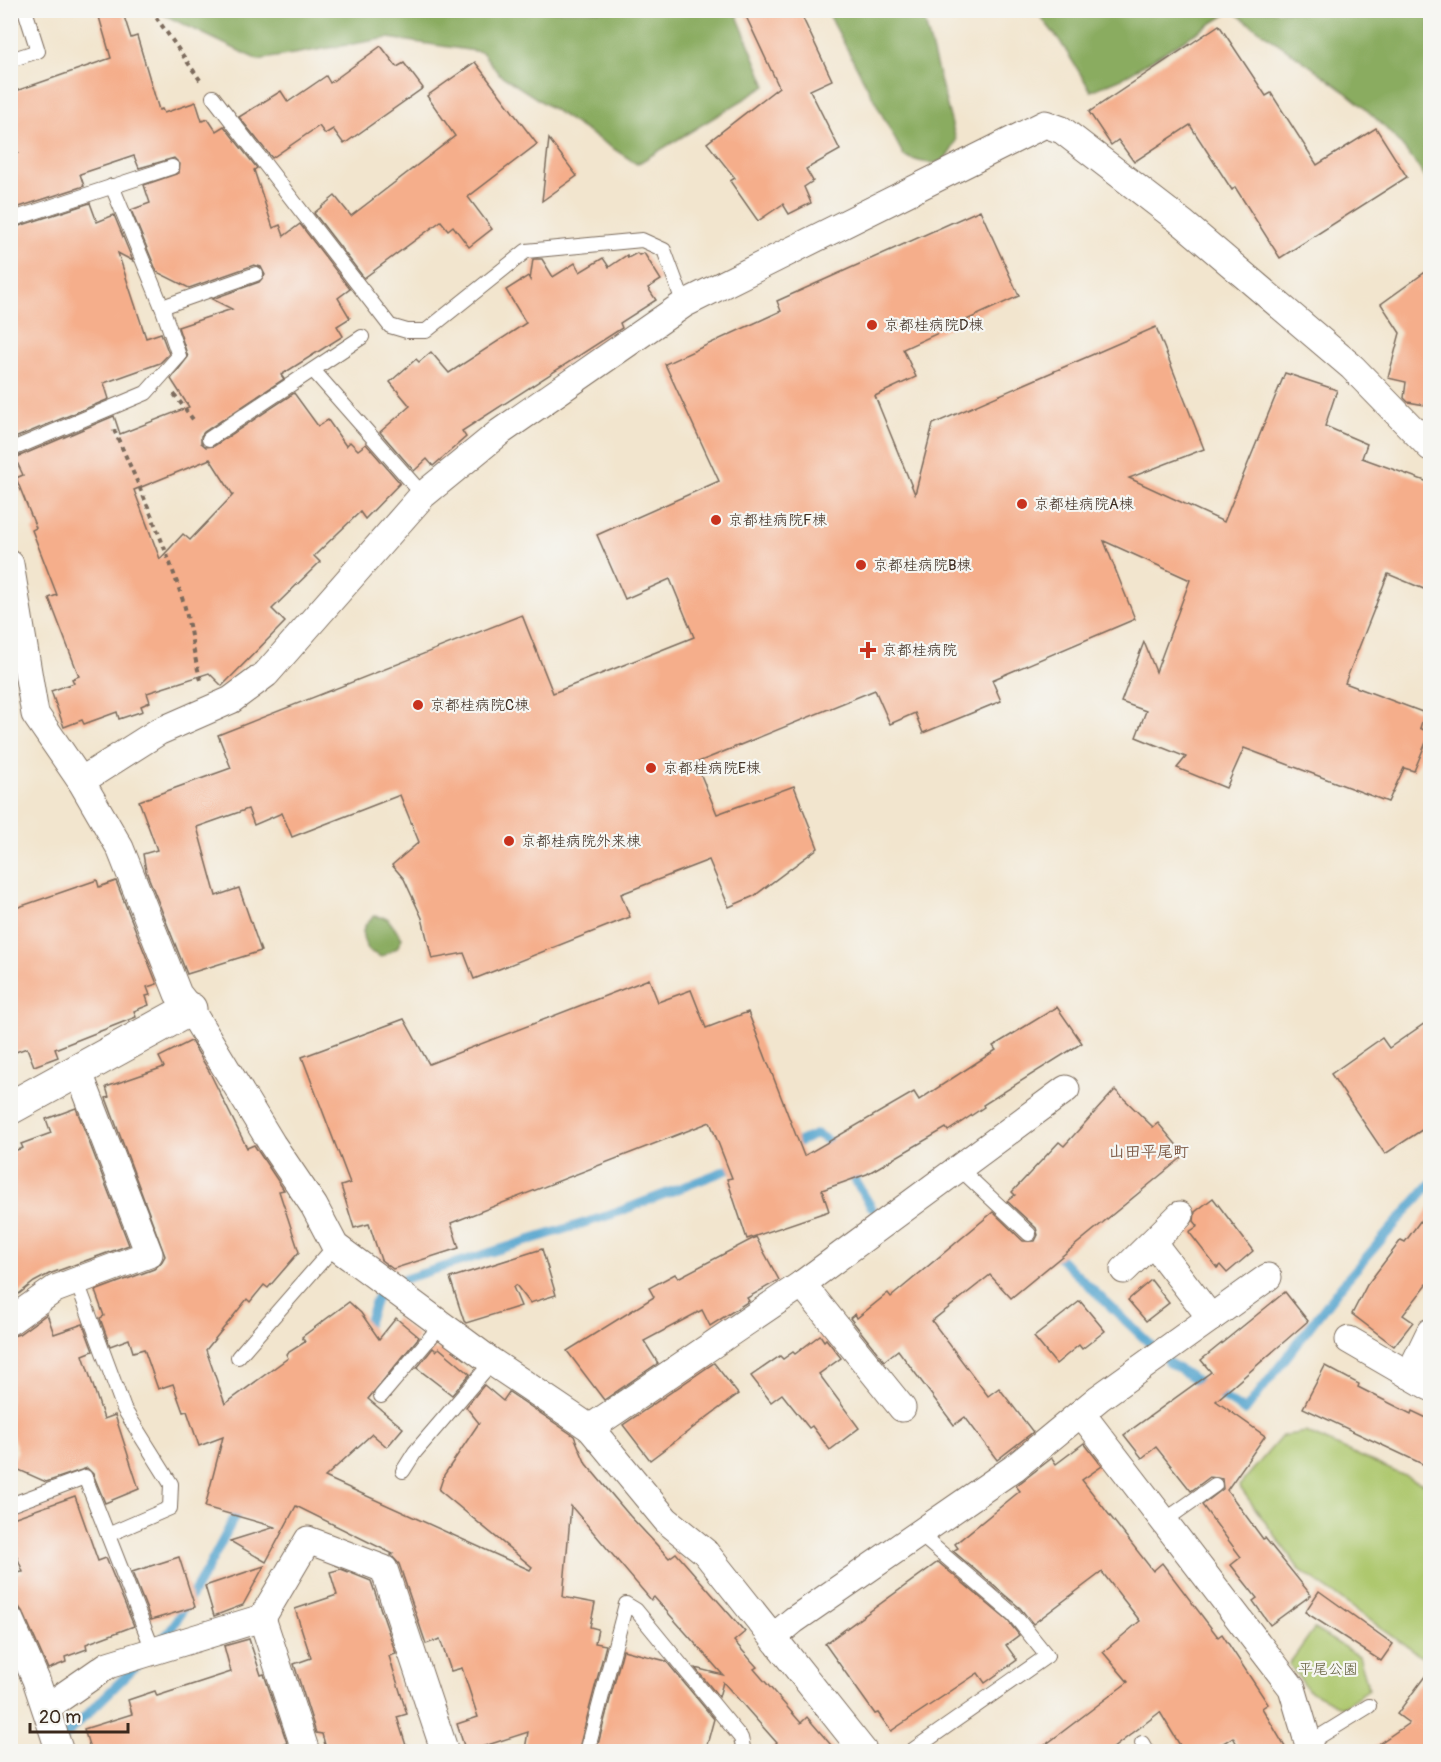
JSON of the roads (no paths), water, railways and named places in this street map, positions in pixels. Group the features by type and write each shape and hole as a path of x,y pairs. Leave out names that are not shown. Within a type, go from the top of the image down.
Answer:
{"street":[{"path":"81,781 158,732 231,700 266,674 423,495 500,432 684,304 1045,124 1062,130 1184,224 1352,368 1431,447"},
{"path":"10,564 35,714 81,781 120,849 178,994 190,1009 272,1144 314,1206 335,1246 492,1362 590,1428 666,1520 705,1552 775,1636 864,1752"},
{"path":"10,1108 190,1009"},
{"path":"10,1321 55,1289 149,1254 78,1070"},
{"path":"590,1428 802,1284 1066,1089"},
{"path":"1124,1270 1180,1215"},
{"path":"1153,1244 1211,1318"},
{"path":"775,1636 794,1620 1014,1468 1081,1413 1268,1276"},
{"path":"802,1284 902,1408"},
{"path":"1349,1340 1420,1381 1431,1332"},
{"path":"1081,1413 1292,1688 1310,1747"},
{"path":"46,1708 108,1665 262,1618 308,1540 384,1569 445,1752"},
{"path":"262,1618 306,1752"},
{"path":"10,1620 46,1708 60,1752"}],"lane":[{"path":"10,60 38,51 25,10"},
{"path":"213,97 390,326 406,331 426,331 526,251 642,240 664,250 684,304"},
{"path":"10,220 172,167"},
{"path":"10,450 147,393 179,356 162,307 112,186"},
{"path":"162,307 256,274"},
{"path":"209,439 362,337"},
{"path":"313,370 423,495"},
{"path":"959,1168 1029,1234"},
{"path":"238,1357 335,1246"},
{"path":"76,1282 124,1408 171,1484 170,1508 110,1534"},
{"path":"381,1396 441,1325"},
{"path":"403,1471 415,1452 492,1362"},
{"path":"10,1505 85,1477 110,1534 153,1650"},
{"path":"1164,1521 1215,1485"},
{"path":"910,1752 1047,1656 1014,1615 918,1533"},
{"path":"587,1752 626,1604 636,1610 741,1738 744,1752"},
{"path":"1310,1747 1369,1706"}],"waterway":[{"path":"789,1146 817,1134 831,1143 836,1150"},
{"path":"364,1334 377,1297 398,1281 610,1215 740,1165"},
{"path":"848,1169 872,1208"},
{"path":"1051,1250 1171,1364 1245,1411 1342,1285 1430,1184"},
{"path":"162,1639 170,1631 208,1568 240,1507"},
{"path":"60,1741 138,1664"}],"place":[{"name":"京都桂病院D棟","path":"872,325"},
{"name":"京都桂病院A棟","path":"1022,504"},
{"name":"京都桂病院F棟","path":"716,520"},
{"name":"京都桂病院B棟","path":"861,565"},
{"name":"京都桂病院","path":"868,650"},
{"name":"京都桂病院C棟","path":"418,705"},
{"name":"京都桂病院E棟","path":"651,768"},
{"name":"京都桂病院外来棟","path":"509,841"}],"district":[{"name":"山田平尾町","path":"1149,1152"}],"park label":[{"name":"平尾公園","path":"1328,1669"}]}
